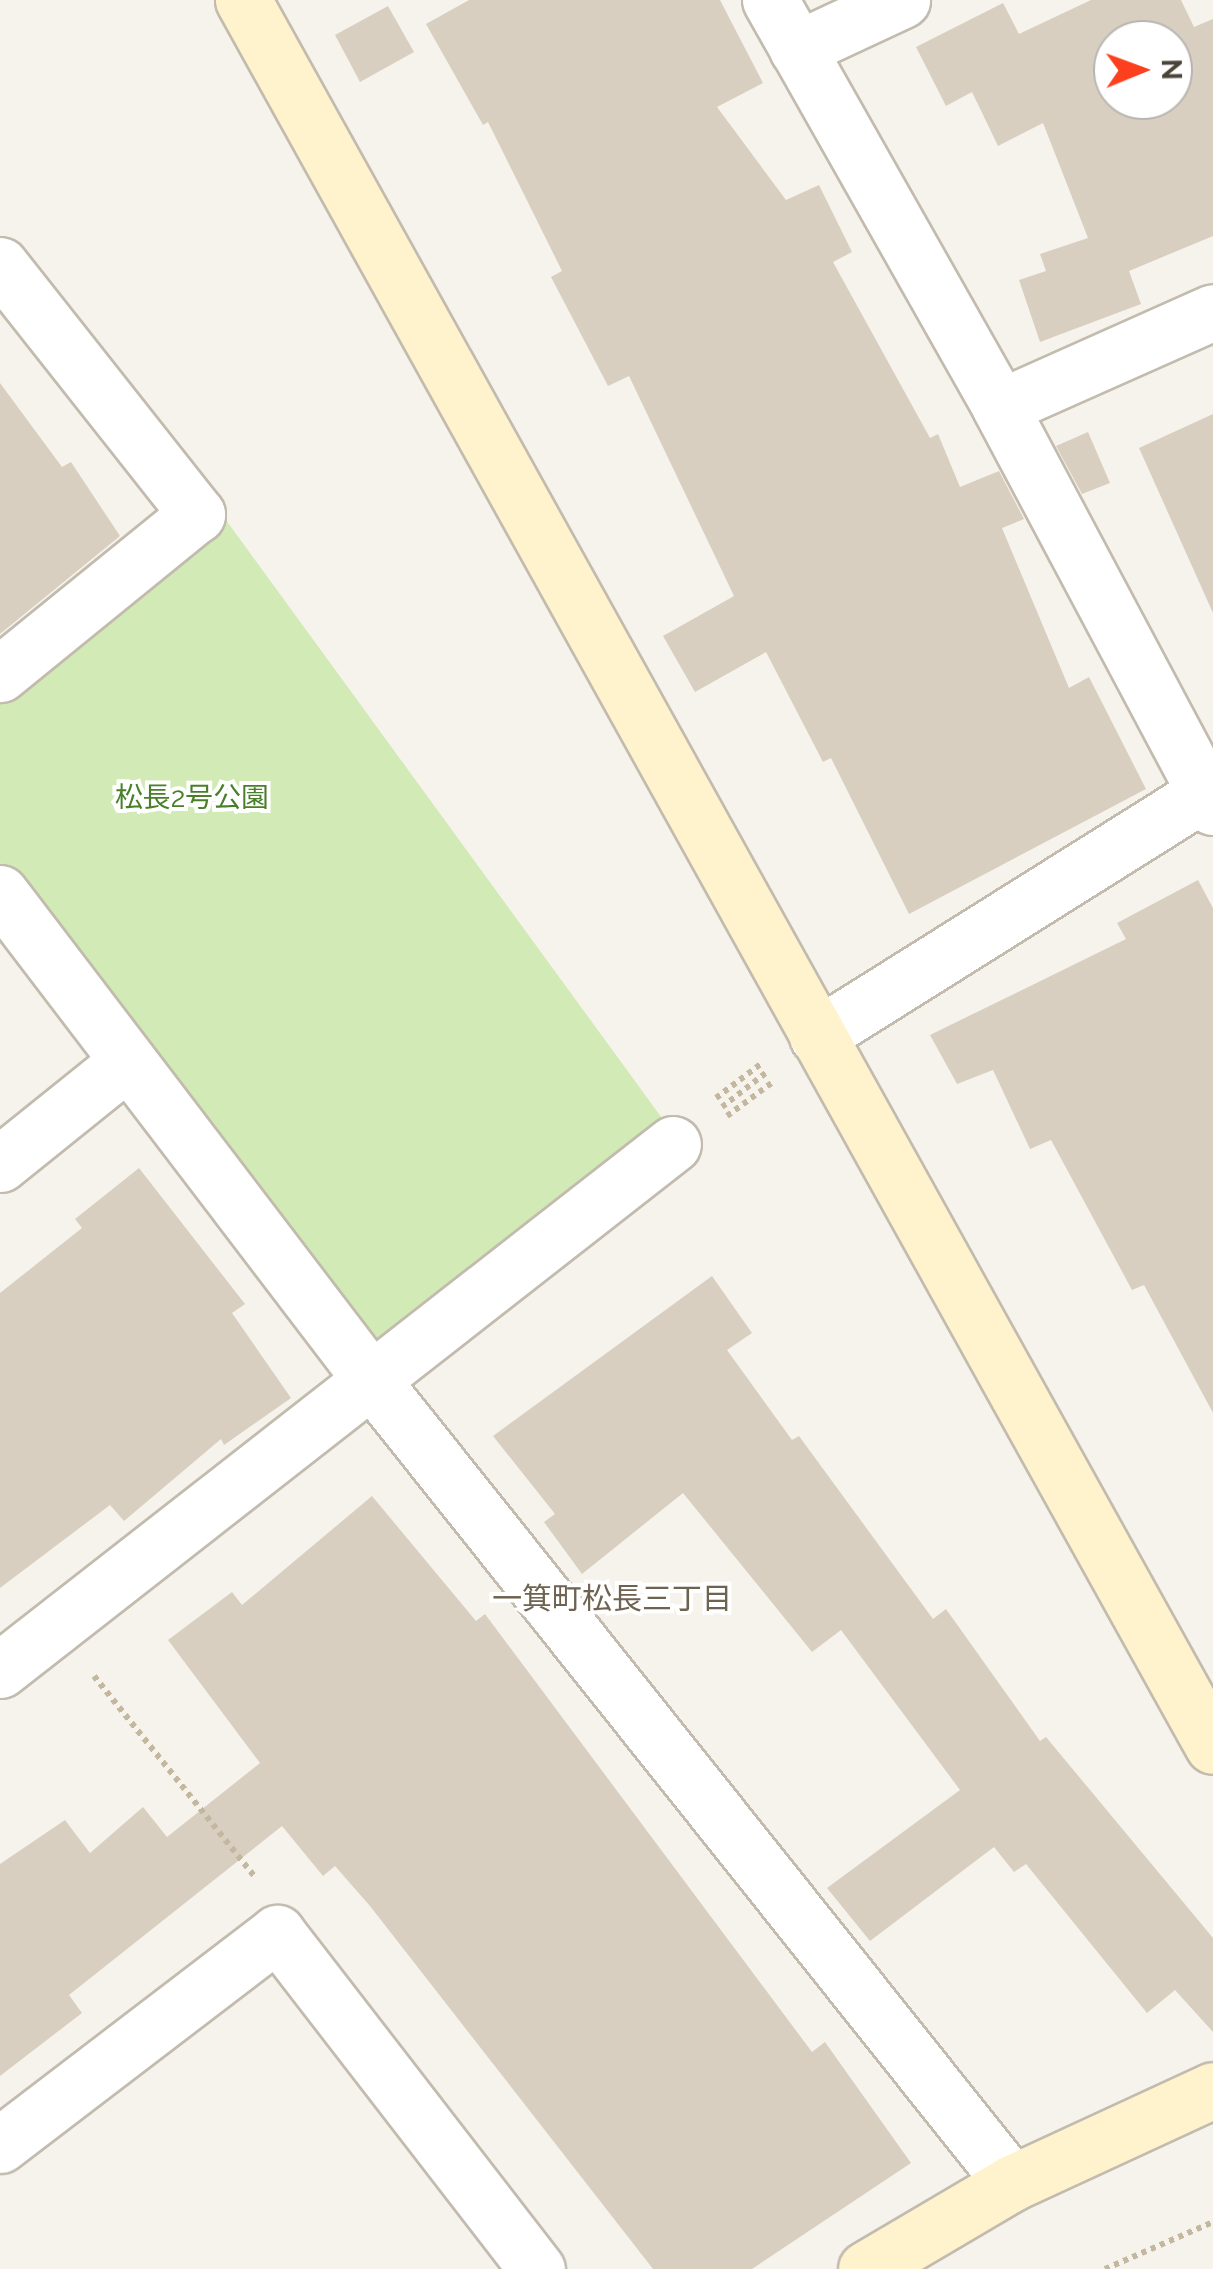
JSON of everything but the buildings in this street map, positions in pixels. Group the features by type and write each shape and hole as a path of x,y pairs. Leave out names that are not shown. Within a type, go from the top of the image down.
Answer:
{"street":[{"path":"243,0 787,1057 1213,1746"},
{"path":"770,0 1000,407 1210,796 787,1057"},
{"path":"797,49 902,0"},
{"path":"0,265 197,514 0,674"},
{"path":"1000,407 1213,312"},
{"path":"0,893 368,1377 1012,2183"},
{"path":"0,1164 128,1061"},
{"path":"0,1670 368,1377 674,1144"},
{"path":"0,2145 277,1933 537,2269"},
{"path":"866,2269 1012,2183 1213,2090"}],"path":[{"path":"674,1144 787,1057"},
{"path":"55,1626 268,1892 277,1933"},
{"path":"1105,2269 1213,2222"}],"green space":[{"name":"松長2号公園","path":"223,516 667,1125 373,1351 0,863 0,699"}],"district":[{"name":"一箕町松長三丁目","path":"612,1599"}]}
